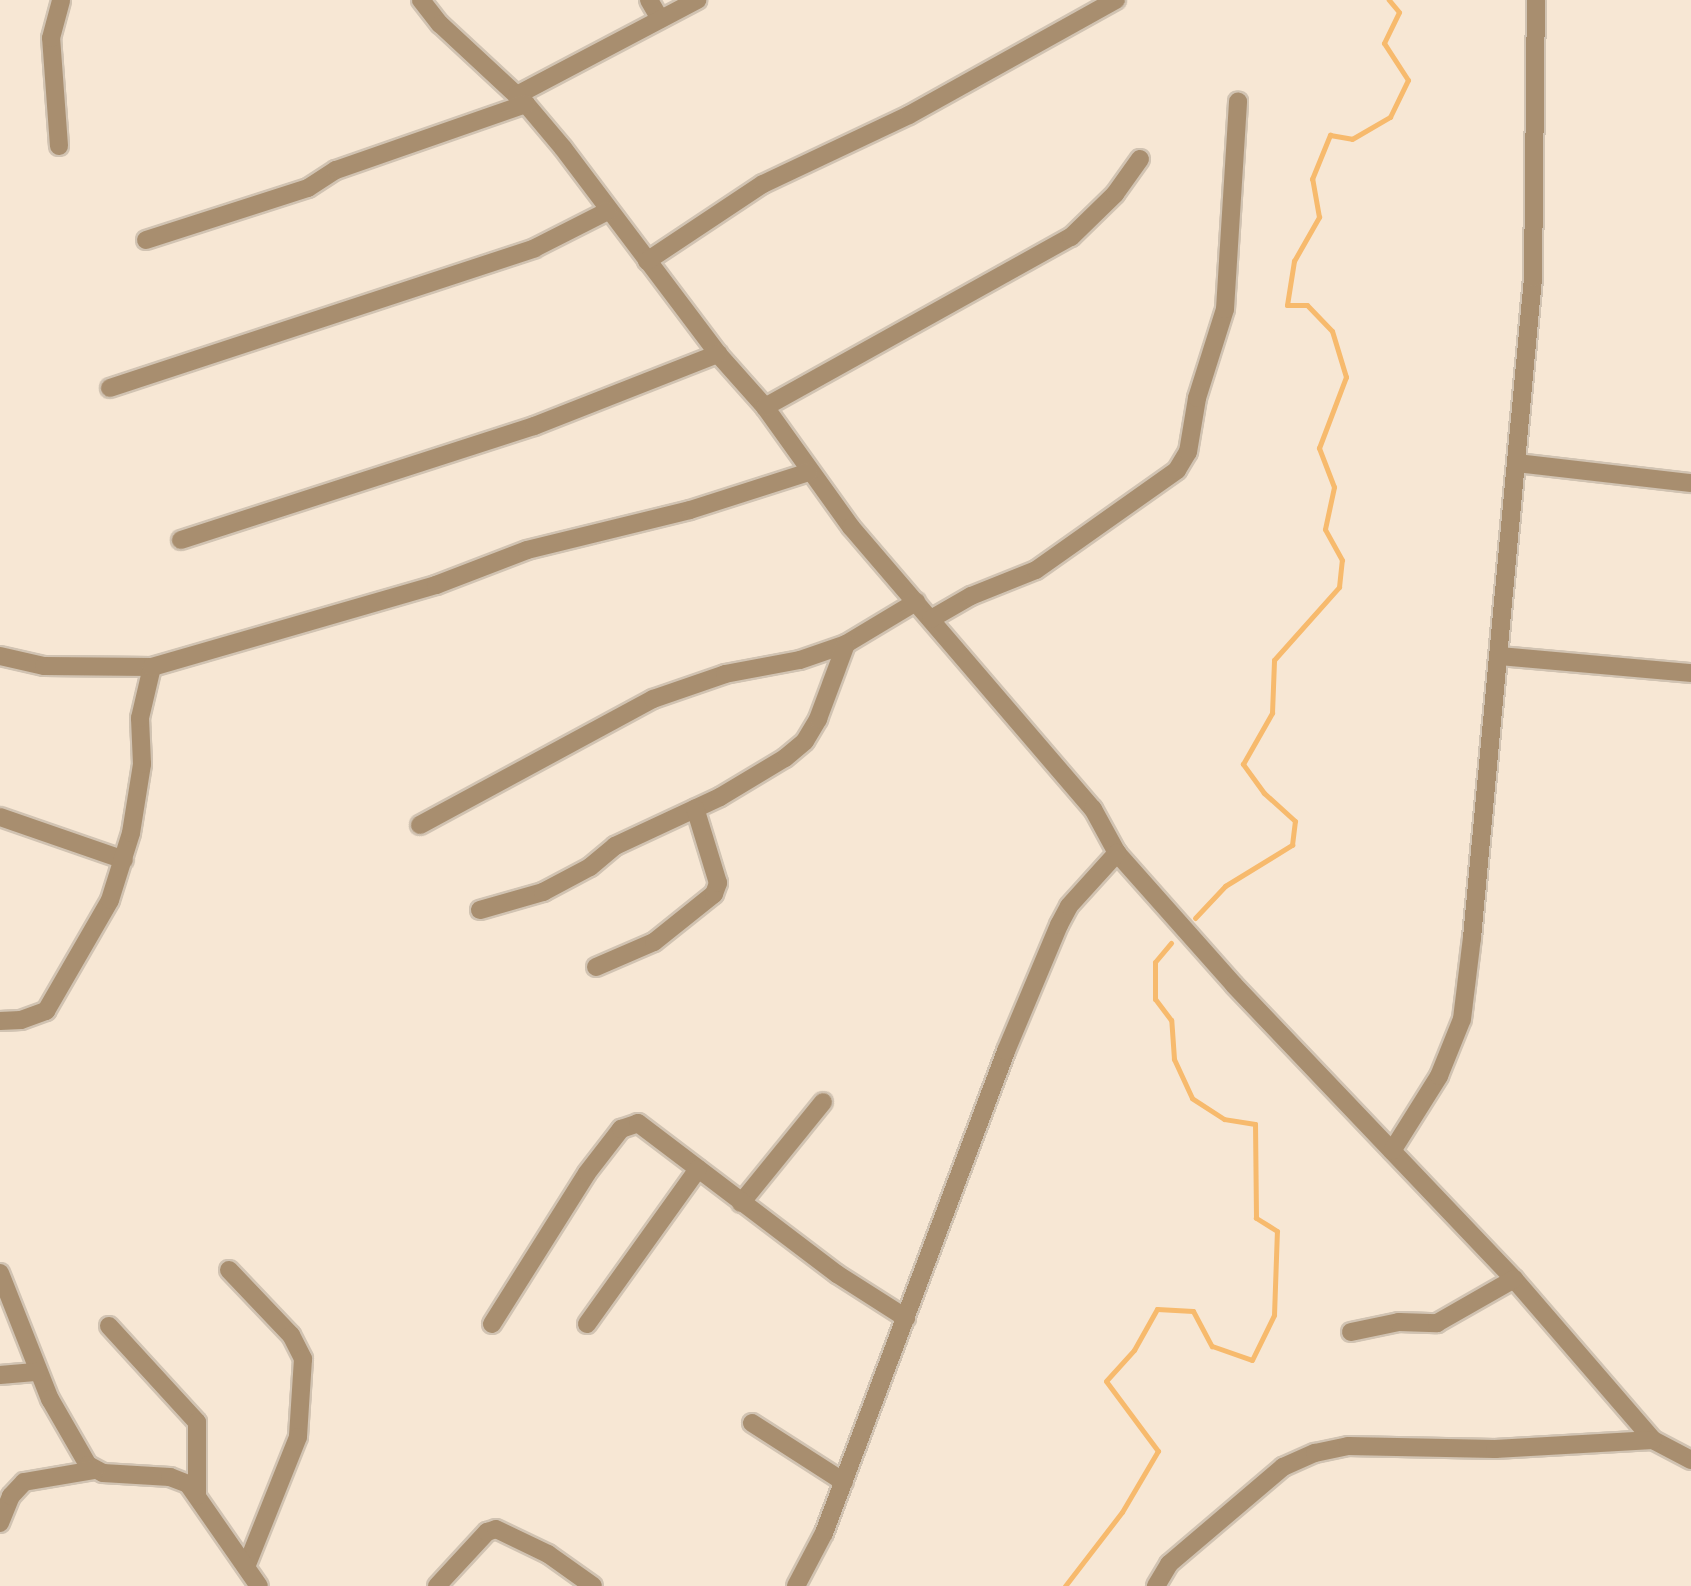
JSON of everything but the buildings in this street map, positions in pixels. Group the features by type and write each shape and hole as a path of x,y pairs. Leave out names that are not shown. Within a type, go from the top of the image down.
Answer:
{"street":[{"path":"59,146 51,38 61,0"},
{"path":"421,0 440,24 521,100 718,354 765,407 809,472 1093,809 1117,853 1234,985 1514,1279 1653,1440 1691,1460"},
{"path":"649,0 660,19"},
{"path":"146,240 308,188 336,170 521,100 697,0"},
{"path":"647,261 763,184 909,115 1116,0"},
{"path":"1392,1151 1439,1076 1462,1019 1500,656 1534,278 1536,0"},
{"path":"931,619 971,596 1036,570 1177,470 1188,452 1197,398 1225,309 1238,101"},
{"path":"765,407 1071,237 1115,194 1140,159"},
{"path":"110,388 535,248 608,211"},
{"path":"181,540 534,426 718,354"},
{"path":"1517,463 1691,482"},
{"path":"0,656 44,666 152,667 350,607 391,599 490,567 527,550 690,510 809,472"},
{"path":"419,825 653,699 725,674 800,660 846,644 916,602"},
{"path":"480,910 543,892 590,867 615,846 695,808 785,758 805,741 846,644"},
{"path":"1500,656 1691,673"},
{"path":"0,1021 29,1018 46,1011 110,900 124,860 142,764 140,718 152,667"},
{"path":"596,967 654,942 714,894 718,883 695,808"},
{"path":"0,817 124,860"},
{"path":"796,1586 824,1533 1059,925 1069,906 1117,853"},
{"path":"741,1203 823,1102"},
{"path":"492,1324 587,1173 621,1129 630,1124 645,1126 741,1203 906,1318"},
{"path":"587,1324 698,1169"},
{"path":"229,1270 291,1335 303,1359 298,1437 246,1567"},
{"path":"0,1273 38,1372 79,1453 95,1470"},
{"path":"1351,1332 1399,1322 1437,1322 1514,1279"},
{"path":"109,1326 197,1422 197,1496"},
{"path":"0,1375 38,1372"},
{"path":"752,1423 844,1482"},
{"path":"1156,1586 1169,1564 1283,1467 1315,1453 1348,1446 1495,1450 1653,1440"},
{"path":"0,1522 10,1496 24,1482 95,1470 170,1477 188,1484 259,1586"},
{"path":"437,1586 487,1532 496,1529 548,1554 593,1586"}],"waterway":[{"path":"1195,918 1225,886 1292,845 1295,821 1264,793 1243,764 1272,713 1274,660 1339,587 1342,560 1325,529 1334,487 1319,448 1346,377 1332,331 1307,305 1287,305 1294,261 1319,217 1312,179 1330,135 1352,139 1390,117 1408,80 1384,43 1399,12 1389,0"},
{"path":"1065,1586 1122,1512 1158,1451 1106,1381 1134,1350 1157,1309 1193,1311 1212,1346 1252,1360 1274,1315 1277,1231 1256,1218 1255,1124 1224,1119 1192,1098 1174,1059 1171,1020 1155,999 1155,962 1171,943"}]}
